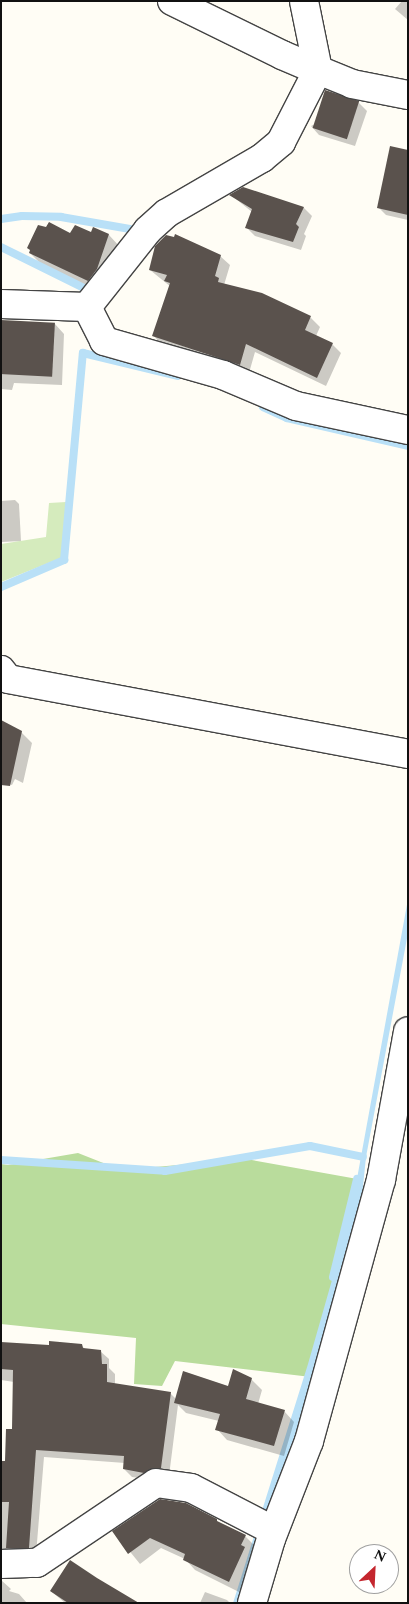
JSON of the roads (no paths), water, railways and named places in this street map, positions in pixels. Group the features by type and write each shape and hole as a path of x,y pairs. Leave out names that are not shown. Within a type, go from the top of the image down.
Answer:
{"street":[{"path":"172,1 282,56 352,84 408,95"},
{"path":"87,307 148,230 168,213 262,158 280,142 318,70 304,1"},
{"path":"1,304 87,307"},
{"path":"87,307 104,340 223,374 296,406 408,430"},
{"path":"1,670 8,679 408,754"},
{"path":"252,1603 274,1531 309,1441 382,1180 408,1031"},
{"path":"1,1564 37,1563 156,1482 191,1488 274,1531"}],"water":[{"path":"408,899 408,933 366,1157 362,1196 311,1384 272,1508 240,1603 233,1603 308,1364 350,1217"}],"waterway":[{"path":"1,219 22,216 61,217 130,229"},
{"path":"1,247 86,289"},
{"path":"1,587 64,560 83,353 177,376"},
{"path":"263,407 287,418 408,446"},
{"path":"1,1160 165,1171 310,1146 363,1157"},
{"path":"333,1277 357,1179"}]}
